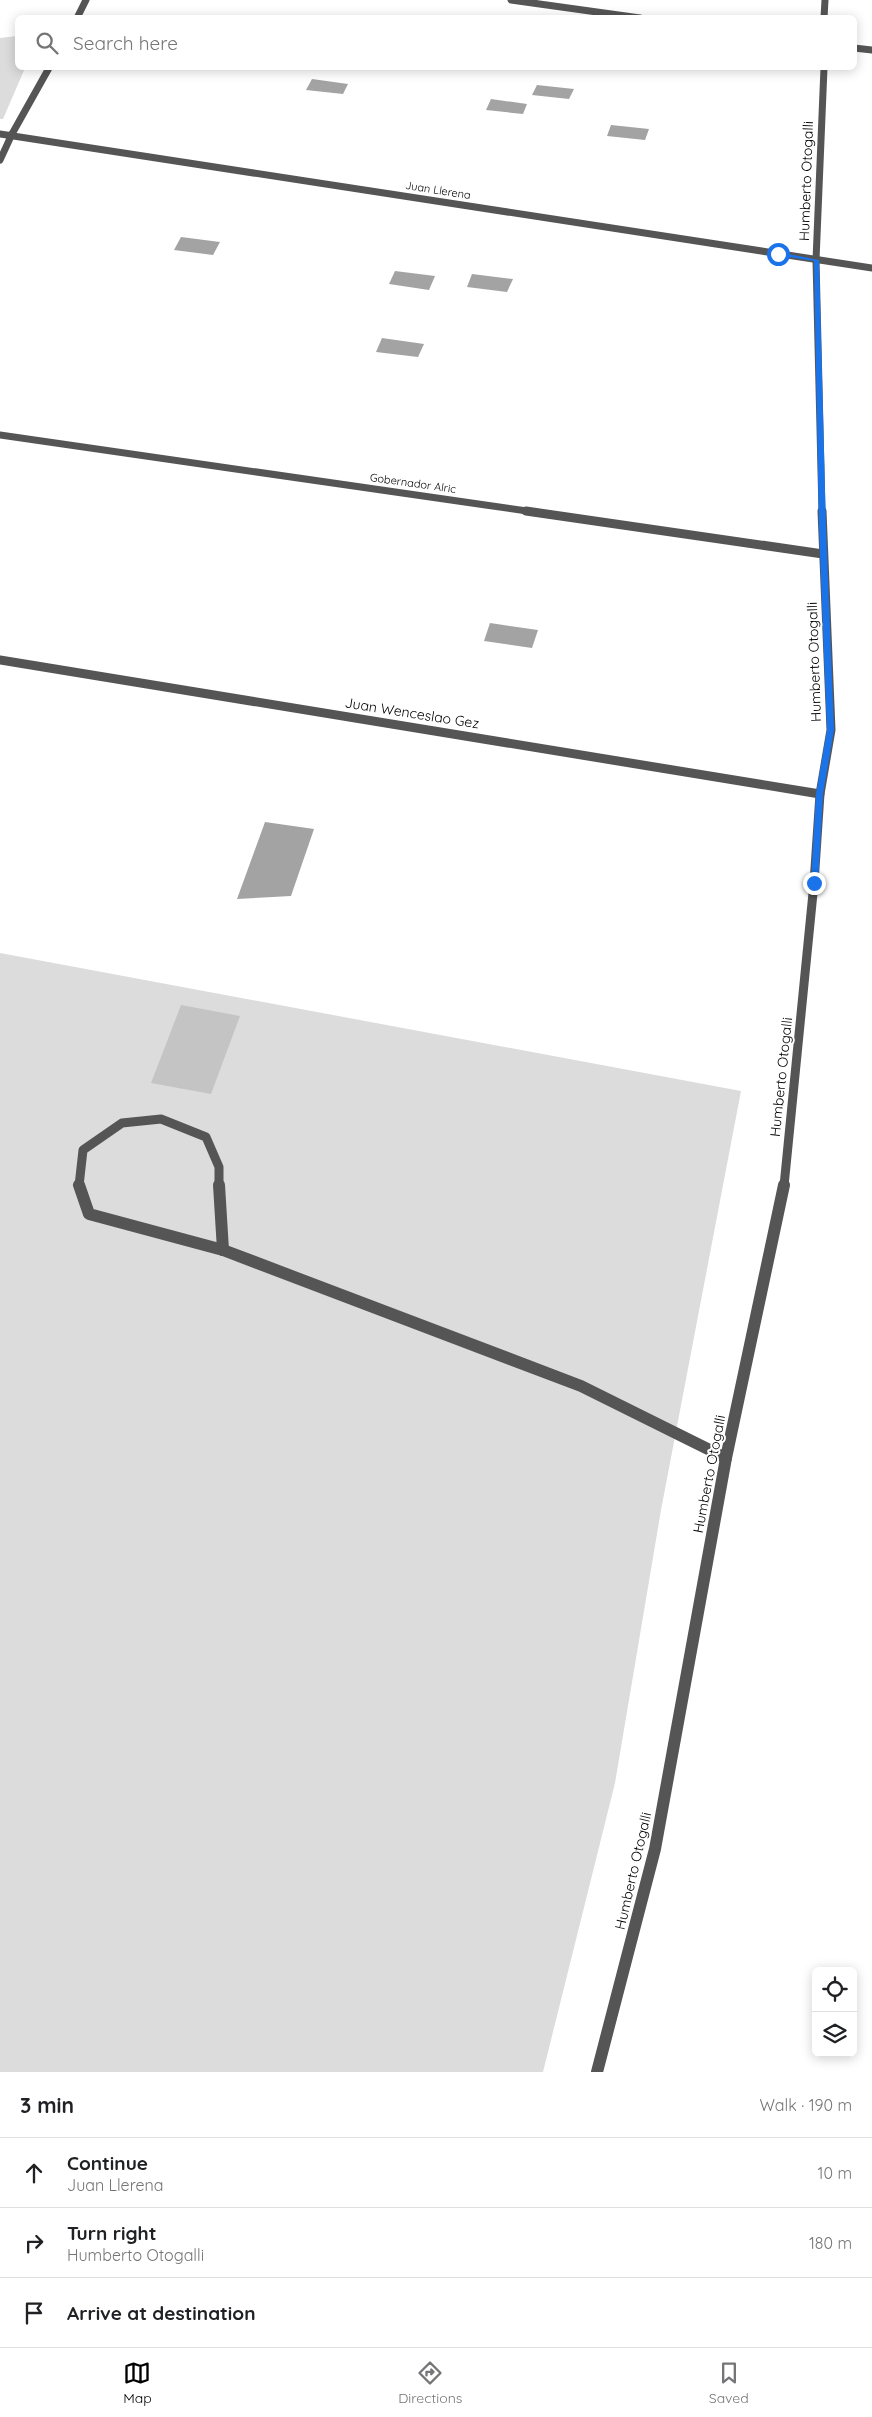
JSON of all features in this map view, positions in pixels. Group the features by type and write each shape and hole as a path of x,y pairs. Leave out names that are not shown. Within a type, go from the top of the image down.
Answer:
{"street":[{"path":"78,15 86,0"},
{"path":"511,0 618,15"},
{"path":"824,15 825,0"},
{"path":"857,48 872,50"},
{"path":"0,160 12,134 48,70"},
{"name":"Humberto Otogalli","path":"597,2072 655,1849 726,1458 785,1179 814,883 820,794 831,730 823,554 816,260 824,70"},
{"name":"Juan Llerena","path":"0,134 12,134 872,268"},
{"name":"Gobernador Alric","path":"0,435 823,554"},
{"name":"Juan Wenceslao Gez","path":"0,660 820,794"},
{"path":"224,1250 219,1198 219,1166 206,1137 161,1120 122,1123 83,1150 78,1183 89,1214 139,1229 224,1250 581,1386 726,1458"}],"shaded area":[{"path":"15,36 15,70 24,70 3,119 0,119 0,38"},
{"path":"312,79 348,84 343,94 306,90"},
{"path":"537,85 574,89 569,99 532,95"},
{"path":"491,99 527,104 523,114 486,110"},
{"path":"611,125 649,129 645,140 607,136"},
{"path":"181,237 220,242 213,255 174,250"},
{"path":"395,271 435,276 429,290 389,284"},
{"path":"472,274 513,279 507,292 467,287"},
{"path":"382,338 424,344 418,357 376,352"},
{"path":"490,623 538,630 532,648 484,641"},
{"path":"265,822 314,829 291,896 237,899"},
{"path":"0,953 741,1091 661,1510 615,1783 543,2072 0,2072"}],"building":[{"path":"181,1005 240,1016 211,1094 151,1083"}],"route":[{"path":"778,254 816,260 822,528 831,730 820,794 814,883"}]}
